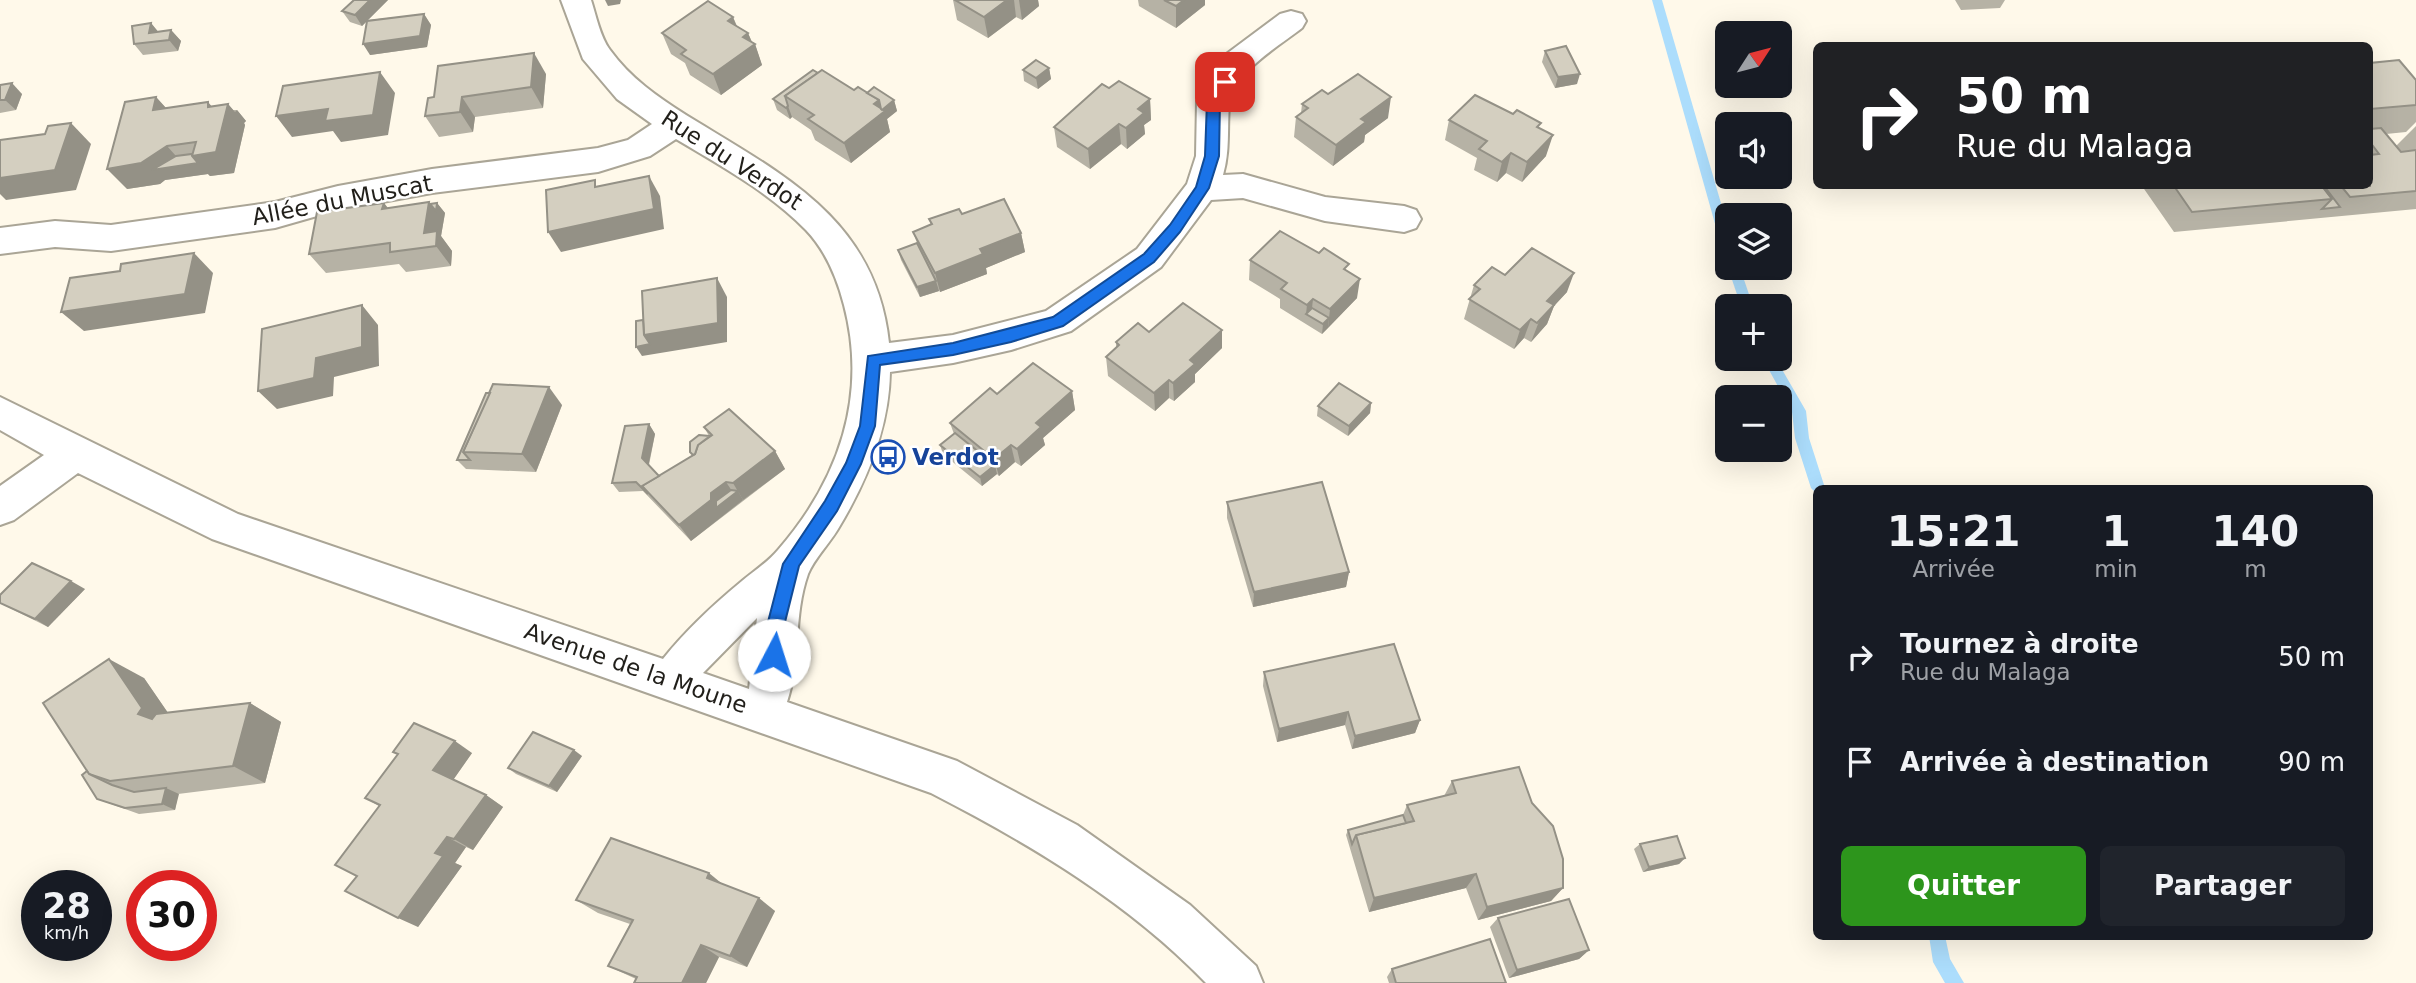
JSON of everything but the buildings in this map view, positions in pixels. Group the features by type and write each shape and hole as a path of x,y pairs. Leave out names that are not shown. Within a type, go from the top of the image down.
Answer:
{"street":[{"name":"Rue du Verdot","path":"576,0 582,28 603,65 625,88 676,123 768,179 817,217 842,248 859,282 869,319 873,360 868,426 853,464 831,506 791,564 697,645 672,680"},
{"path":"873,360 953,349 1011,336 1058,321 1149,258 1175,229 1202,188 1212,156 1213,101 1236,63 1291,21"},
{"name":"Allée du Muscat","path":"0,241 55,234 111,238 136,235 275,215 338,198 432,181 598,160 639,148 676,123"},
{"path":"1202,188 1243,186 1325,208 1404,219"},
{"name":"Avenue de la Moune","path":"0,412 75,454 226,527 762,711 942,776 1001,805 1110,873 1168,919 1239,983"},
{"path":"0,508 75,454"},
{"name":"Rue du Verdot","path":"762,711 771,687 776,622 791,564"}],"waterway":[{"path":"1657,0 1715,203"},
{"path":"1738,280 1743,294"},
{"path":"1776,371 1799,411 1802,438 1817,485"},
{"path":"1938,940 1942,962 1955,983"}],"place":[{"name":"Verdot","path":"888,457"}],"route":[{"path":"774,655 776,622 791,564 831,506 853,464 868,426 873,360 953,349 1011,336 1058,321 1149,258 1175,229 1202,188 1212,156 1213,101 1225,82"}]}
